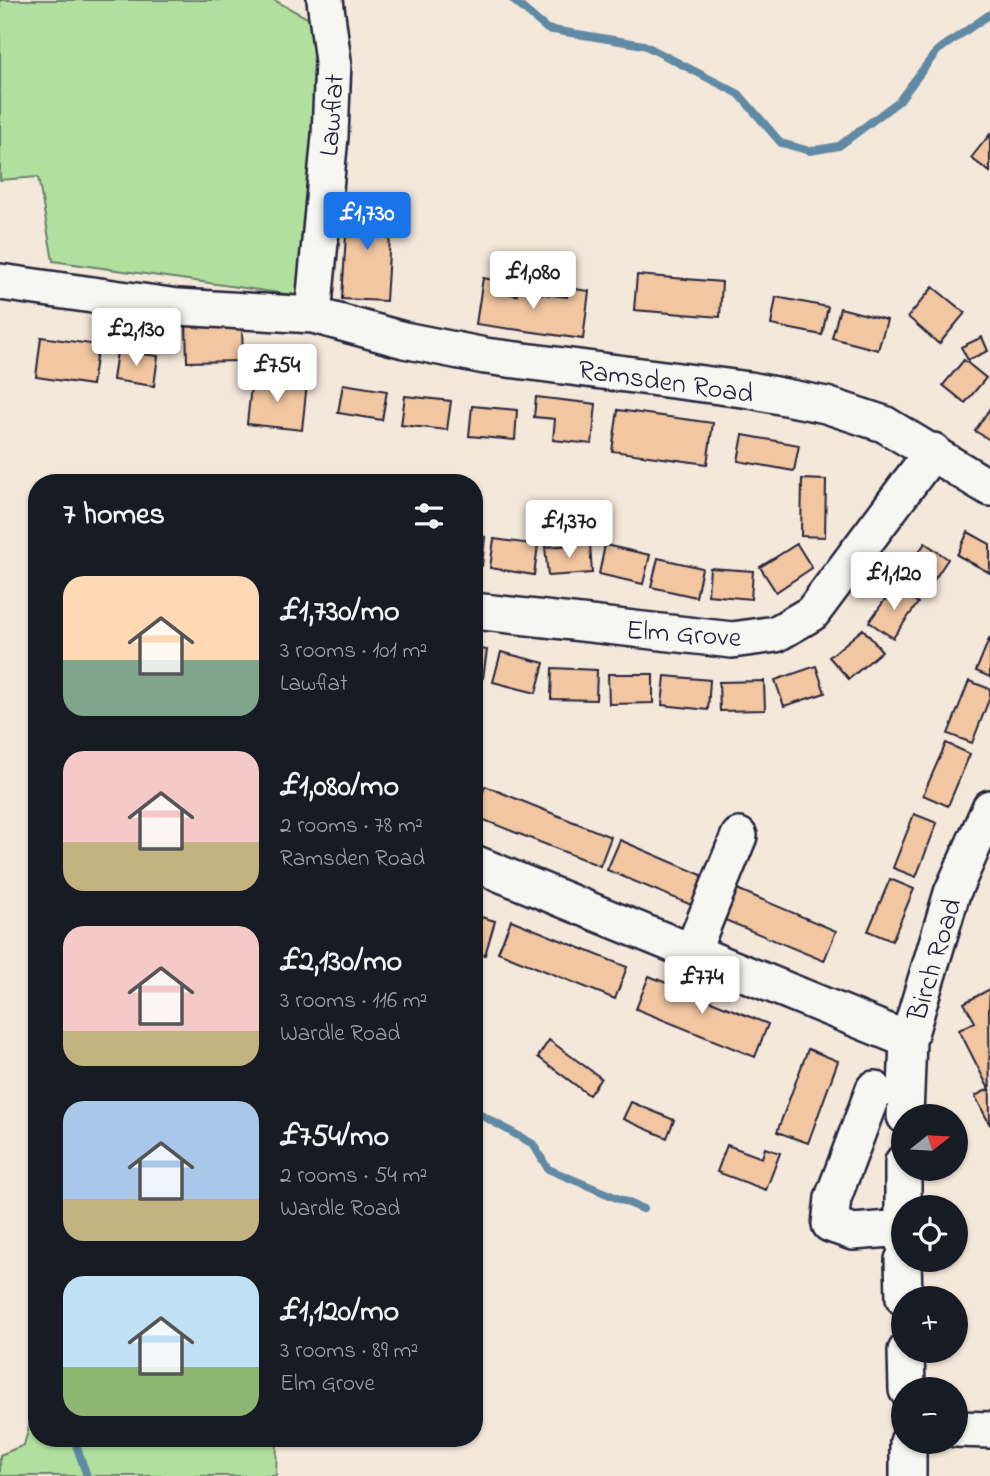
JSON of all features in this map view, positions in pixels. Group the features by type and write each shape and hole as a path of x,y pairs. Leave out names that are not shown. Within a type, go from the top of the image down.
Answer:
{"street":[{"name":"Lawflat","path":"320,316 333,61 325,0"},
{"name":"Ramsden Road","path":"0,282 178,307 320,316 404,340 485,356 750,390 826,405 884,424 933,451 990,488"},
{"name":"Elm Grove","path":"483,612 732,640 776,634 812,613 933,451"},
{"name":"Birch Road","path":"905,1104 908,1040 952,892 990,808"},
{"path":"692,952 739,836"},
{"path":"483,867 908,1040"},
{"path":"874,1089 833,1198 830,1224 853,1232 891,1229"},
{"path":"968,1429 990,1430"},
{"path":"908,1454 908,1476"}],"green space":[{"path":"0,0 274,0 317,23 308,297 53,261 38,177 0,180"},
{"path":"28,1431 28,1447 277,1447 276,1476 0,1476 0,1455 24,1445"}],"building":[{"path":"990,134 990,172 971,158"},
{"path":"348,202 392,205 386,301 342,299"},
{"path":"637,275 722,282 720,317 634,310"},
{"path":"483,278 500,281 498,292 517,295 519,285 529,287 528,292 567,297 568,288 589,291 583,339 476,324"},
{"path":"933,287 965,313 939,344 908,317"},
{"path":"776,297 828,307 822,335 771,325"},
{"path":"840,308 887,320 878,350 832,338"},
{"path":"186,325 242,325 243,361 187,362"},
{"path":"41,337 98,345 92,385 36,377"},
{"path":"982,337 988,351 968,360 961,347"},
{"path":"117,351 158,356 154,386 113,380"},
{"path":"964,360 986,378 965,403 943,385"},
{"path":"252,377 307,383 302,430 247,424"},
{"path":"343,384 387,391 382,420 338,413"},
{"path":"405,396 451,401 447,430 401,425"},
{"path":"536,397 596,404 592,444 553,440 555,419 534,417"},
{"path":"472,406 517,410 515,440 469,436"},
{"path":"990,408 990,440 975,431"},
{"path":"618,410 713,423 707,464 612,451"},
{"path":"743,435 799,445 794,471 738,461"},
{"path":"802,479 826,480 825,537 801,536"},
{"path":"968,532 990,544 990,573 957,555"},
{"path":"494,539 538,545 534,575 490,568"},
{"path":"925,543 948,559 924,595 901,579"},
{"path":"590,544 592,573 548,576 545,547"},
{"path":"797,544 812,568 776,592 760,567"},
{"path":"605,545 650,555 643,584 599,574"},
{"path":"658,558 702,568 696,597 651,587"},
{"path":"710,568 753,571 751,599 708,595"},
{"path":"895,586 918,603 893,638 869,622"},
{"path":"863,629 882,651 849,679 829,657"},
{"path":"990,637 990,677 976,671"},
{"path":"483,649 487,650 483,678"},
{"path":"501,652 544,663 536,693 493,682"},
{"path":"816,666 825,693 784,706 775,680"},
{"path":"552,668 597,670 596,700 551,699"},
{"path":"608,674 653,674 653,703 609,704"},
{"path":"665,676 710,680 708,710 662,705"},
{"path":"764,681 765,710 720,711 719,682"},
{"path":"969,681 990,689 990,697 972,743 948,734"},
{"path":"946,743 970,754 948,806 923,795"},
{"path":"485,786 611,837 600,866 483,820"},
{"path":"914,814 937,823 916,877 893,868"},
{"path":"620,840 718,882 706,911 607,870"},
{"path":"890,879 914,889 892,941 868,931"},
{"path":"737,889 836,931 824,961 725,920"},
{"path":"483,918 495,921 485,955 483,954"},
{"path":"511,920 627,967 615,999 498,952"},
{"path":"649,976 768,1024 755,1057 636,1009"},
{"path":"990,989 990,1125 975,1096 989,1089 959,1030 975,1022 964,1003"},
{"path":"549,1040 601,1078 589,1095 538,1057"},
{"path":"808,1049 838,1061 808,1143 777,1132"},
{"path":"631,1102 674,1120 667,1138 623,1119"},
{"path":"727,1145 762,1158 765,1148 780,1153 766,1190 717,1172"}],"waterway":[{"path":"513,0 547,29 644,45 739,94 781,143 810,151 839,146 899,101 937,51 990,14"},
{"path":"483,1116 533,1144 548,1169 643,1209"},
{"path":"77,1447 87,1476"}]}
